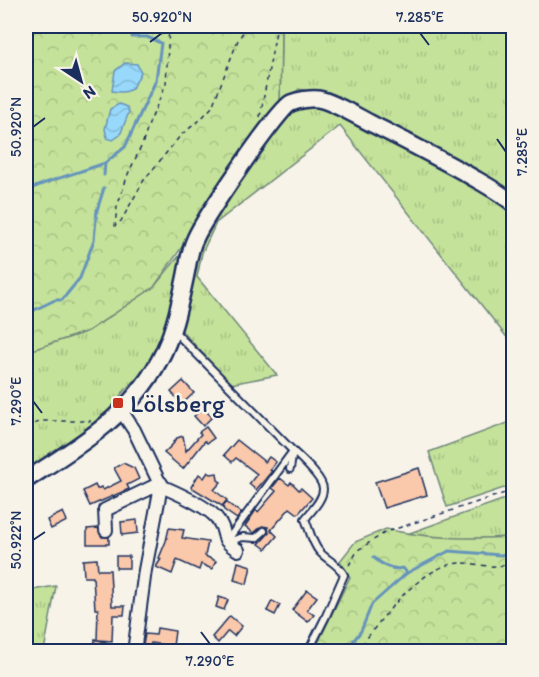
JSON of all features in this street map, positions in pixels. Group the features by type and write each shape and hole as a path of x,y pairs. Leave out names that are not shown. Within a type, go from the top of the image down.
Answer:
{"street":[{"path":"26,480 80,446 116,417 159,361 172,330 192,248 200,230 280,111 291,103 319,99 347,111 451,165 495,190 513,204"},
{"path":"116,417 134,430 161,484 218,519 226,543 238,550"},
{"path":"106,530 105,510 161,484"},
{"path":"134,651 145,570 161,484"}],"lane":[{"path":"172,330 321,482 323,489 321,497 305,519 319,552 340,568 344,575 308,651"},
{"path":"290,470 293,451"},
{"path":"226,543 293,451"},
{"path":"226,543 243,537 256,538 264,531"}],"path":[{"path":"169,26 166,84 128,174 117,207 115,226 121,221 144,180 181,135 200,120 212,106 238,40 247,26"},
{"path":"260,119 277,26"},
{"path":"26,426 43,421 116,417"},
{"path":"344,575 358,550 386,532 513,490"},
{"path":"357,651 373,629 406,593 441,566 460,563 495,566 513,563"}],"green space":[{"path":"26,26 281,26 280,106 154,287 88,331 26,352"},
{"path":"281,26 513,26 513,193 412,134 337,98 299,89 280,106"},
{"path":"300,105 347,111 513,204 513,345 340,126 216,223 202,253 197,277 277,375 231,384 181,330 197,251 207,231 257,151 286,112"},
{"path":"200,230 164,337 148,367 123,392 98,426 26,474 26,352 88,331 154,287"},
{"path":"513,421 513,485 447,507 429,452"},
{"path":"513,496 513,537 458,539 407,534"},
{"path":"386,529 449,538 513,537 513,651 314,651 350,577 340,561 355,542"},
{"path":"56,586 44,651 26,651 26,591"}],"water":[{"path":"125,63 137,64 141,72 128,91 112,91 115,71"},
{"path":"119,104 127,107 129,112 120,135 113,140 107,138 105,129 110,109"}],"building":[{"path":"183,381 194,393 182,404 171,392"},
{"path":"203,408 212,417 203,426 194,416"},
{"path":"206,427 214,438 207,443 205,441 183,469 164,453 177,438 183,436 186,451 201,434 199,432"},
{"path":"237,440 265,462 269,457 276,462 270,470 272,471 256,490 249,484 257,474 236,458 232,462 224,455"},
{"path":"123,463 134,468 139,479 127,485 129,489 90,506 83,491 95,485 97,489 101,487 103,490 121,481 114,468"},
{"path":"419,468 427,495 384,508 375,482"},
{"path":"208,472 217,473 218,480 221,482 214,490 227,500 222,506 191,487 199,474 204,478"},
{"path":"280,478 289,485 291,482 299,490 301,488 312,498 298,514 290,508 271,530 277,536 266,549 259,544 269,533 268,527 262,526 254,533 245,526 256,510 258,512 276,491 272,488"},
{"path":"226,502 241,513 237,519 224,510"},
{"path":"63,512 67,521 51,529 47,520"},
{"path":"137,520 138,533 122,535 121,522"},
{"path":"98,528 102,537 109,537 109,544 87,544 87,529"},
{"path":"169,528 184,530 182,538 208,542 205,556 216,561 212,569 201,564 199,570 177,560 172,574 156,567 161,559 159,558"},
{"path":"116,556 129,556 129,568 116,568"},
{"path":"97,559 98,570 110,570 112,606 125,606 124,615 113,615 112,641 98,640 118,646 117,650 94,648 95,639 97,640 98,609 95,609 93,577 84,577 83,560"},
{"path":"238,562 251,566 247,584 234,580"},
{"path":"307,590 317,597 307,610 314,615 308,622 292,610"},
{"path":"219,597 228,600 224,610 216,607"},
{"path":"272,601 280,605 275,615 267,611"},
{"path":"230,616 242,626 234,636 228,631 218,643 212,637"},
{"path":"157,628 175,631 173,646 151,643 150,646 143,645 145,634 156,635"}],"waterway":[{"path":"104,175 105,163 125,147 156,80 161,43 147,37 132,37 134,26"},
{"path":"26,191 105,163"},
{"path":"26,314 55,300 62,300 80,278 94,240 97,210 104,188"},
{"path":"373,557 391,568 403,568 407,573 449,551 501,555 514,552"},
{"path":"345,652 361,631 372,604 407,573"}],"place":[{"name":"Lölsberg","path":"118,403"}]}
